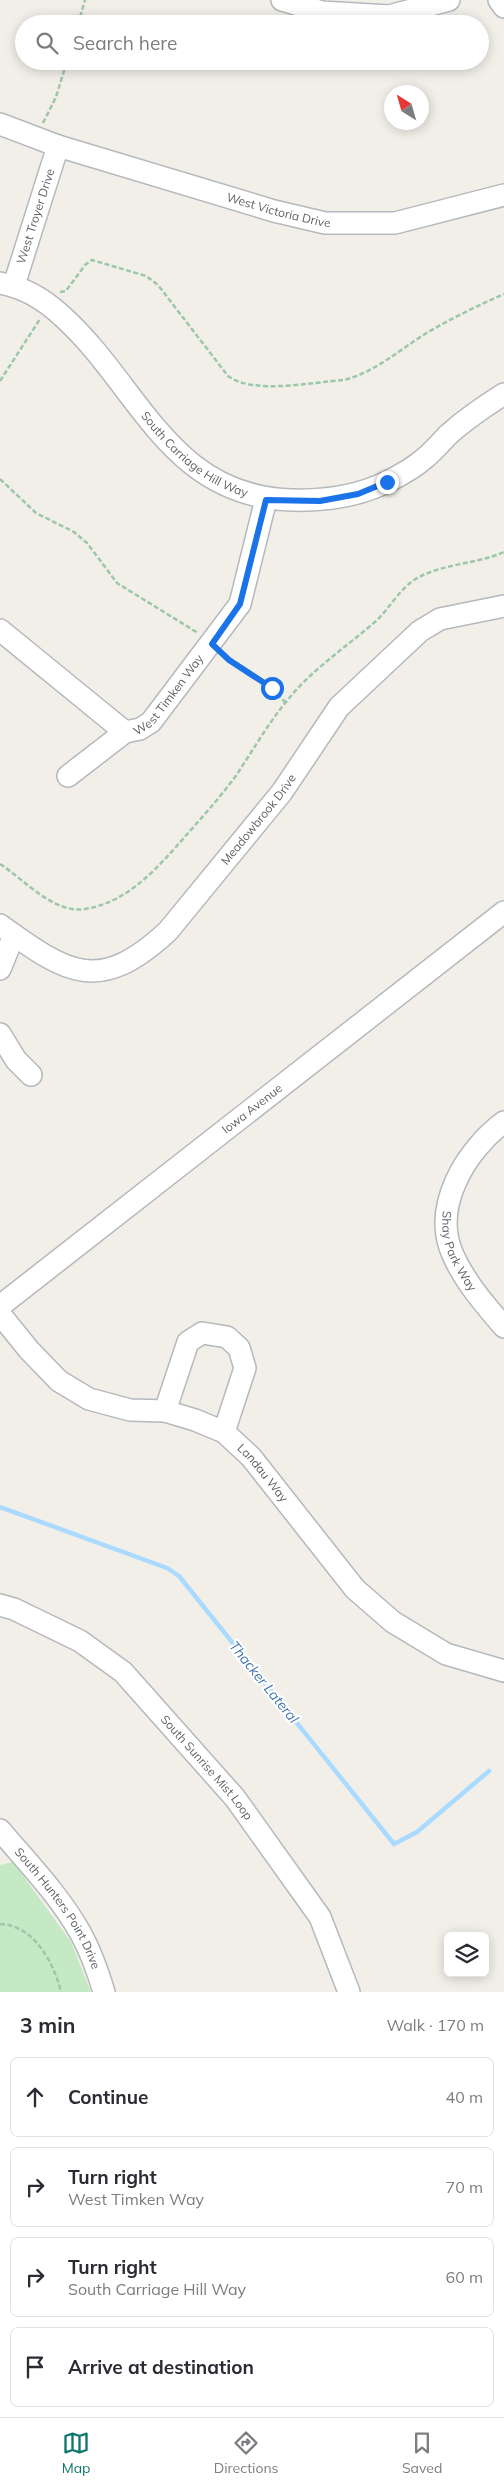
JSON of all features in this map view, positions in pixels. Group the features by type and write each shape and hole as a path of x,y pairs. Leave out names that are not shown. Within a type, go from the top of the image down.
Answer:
{"street":[{"path":"282,0 383,15"},
{"path":"393,15 449,0"},
{"path":"499,0 504,7"},
{"name":"West Victoria Drive","path":"0,124 58,146 274,211 325,223 395,223 504,195"},
{"name":"West Troyer Drive","path":"7,284 58,146"},
{"name":"South Carriage Hill Way","path":"7,284 50,304 83,334 154,428 172,448 194,466 223,484 266,500 320,501 358,494 387,482 424,459 449,434 487,404 504,394"},
{"name":"West Timken Way","path":"68,776 125,732 140,729 151,722 212,644 240,604 266,500"},
{"name":"Meadowbrook Drive","path":"7,930 69,969 88,972 109,969 130,961 151,947 168,931 282,792 339,707 420,632 440,619 504,606"},
{"path":"0,630 125,732"},
{"name":"Iowa Avenue","path":"0,1306 503,916"},
{"path":"0,969 7,930"},
{"path":"0,1034 16,1060 31,1075"},
{"name":"Shay Park Way","path":"504,1122 488,1134 466,1159 453,1190 446,1223 452,1254 472,1288 504,1327"},
{"name":"Landau Way","path":"0,1314 29,1350 59,1381 89,1399 130,1410 165,1411 196,1420 224,1432 251,1457 355,1589 393,1622 446,1654 504,1671"},
{"path":"165,1411 188,1342 202,1333 226,1337 239,1348 245,1368 224,1432"},
{"name":"South Sunrise Mist Loop","path":"0,1605 14,1609 80,1641 123,1672 234,1798 320,1917 348,1992"},
{"name":"South Hunters Point Drive","path":"0,1830 58,1900 81,1934 96,1966 104,1992"}],"path":[{"path":"81,15 85,0"},
{"path":"37,138 56,97 64,70"},
{"path":"0,381 57,292 66,291 85,265 92,260 146,276 158,285 228,376 236,382 254,387 344,380 357,376 373,369 444,322 504,294"},
{"path":"0,479 36,513 74,532 87,543 117,583 196,631 229,660 268,685 285,702"},
{"path":"0,864 54,903 68,908 82,910 101,905 116,898 150,875 204,815 234,778 285,702 329,658 376,621 413,581 427,574 474,563 504,552"},
{"path":"0,1924 17,1926 32,1938 54,1972 61,1992"}],"green space":[{"path":"13,1862 71,1942 91,1992 0,1992 0,1865"}],"waterway":[{"name":"Thacker Lateral","path":"0,1507 167,1568 179,1576 394,1844 417,1832 489,1771"}],"route":[{"path":"272,688 264,681 229,660 212,644 240,604 266,500 320,501 358,494 387,482"}]}
